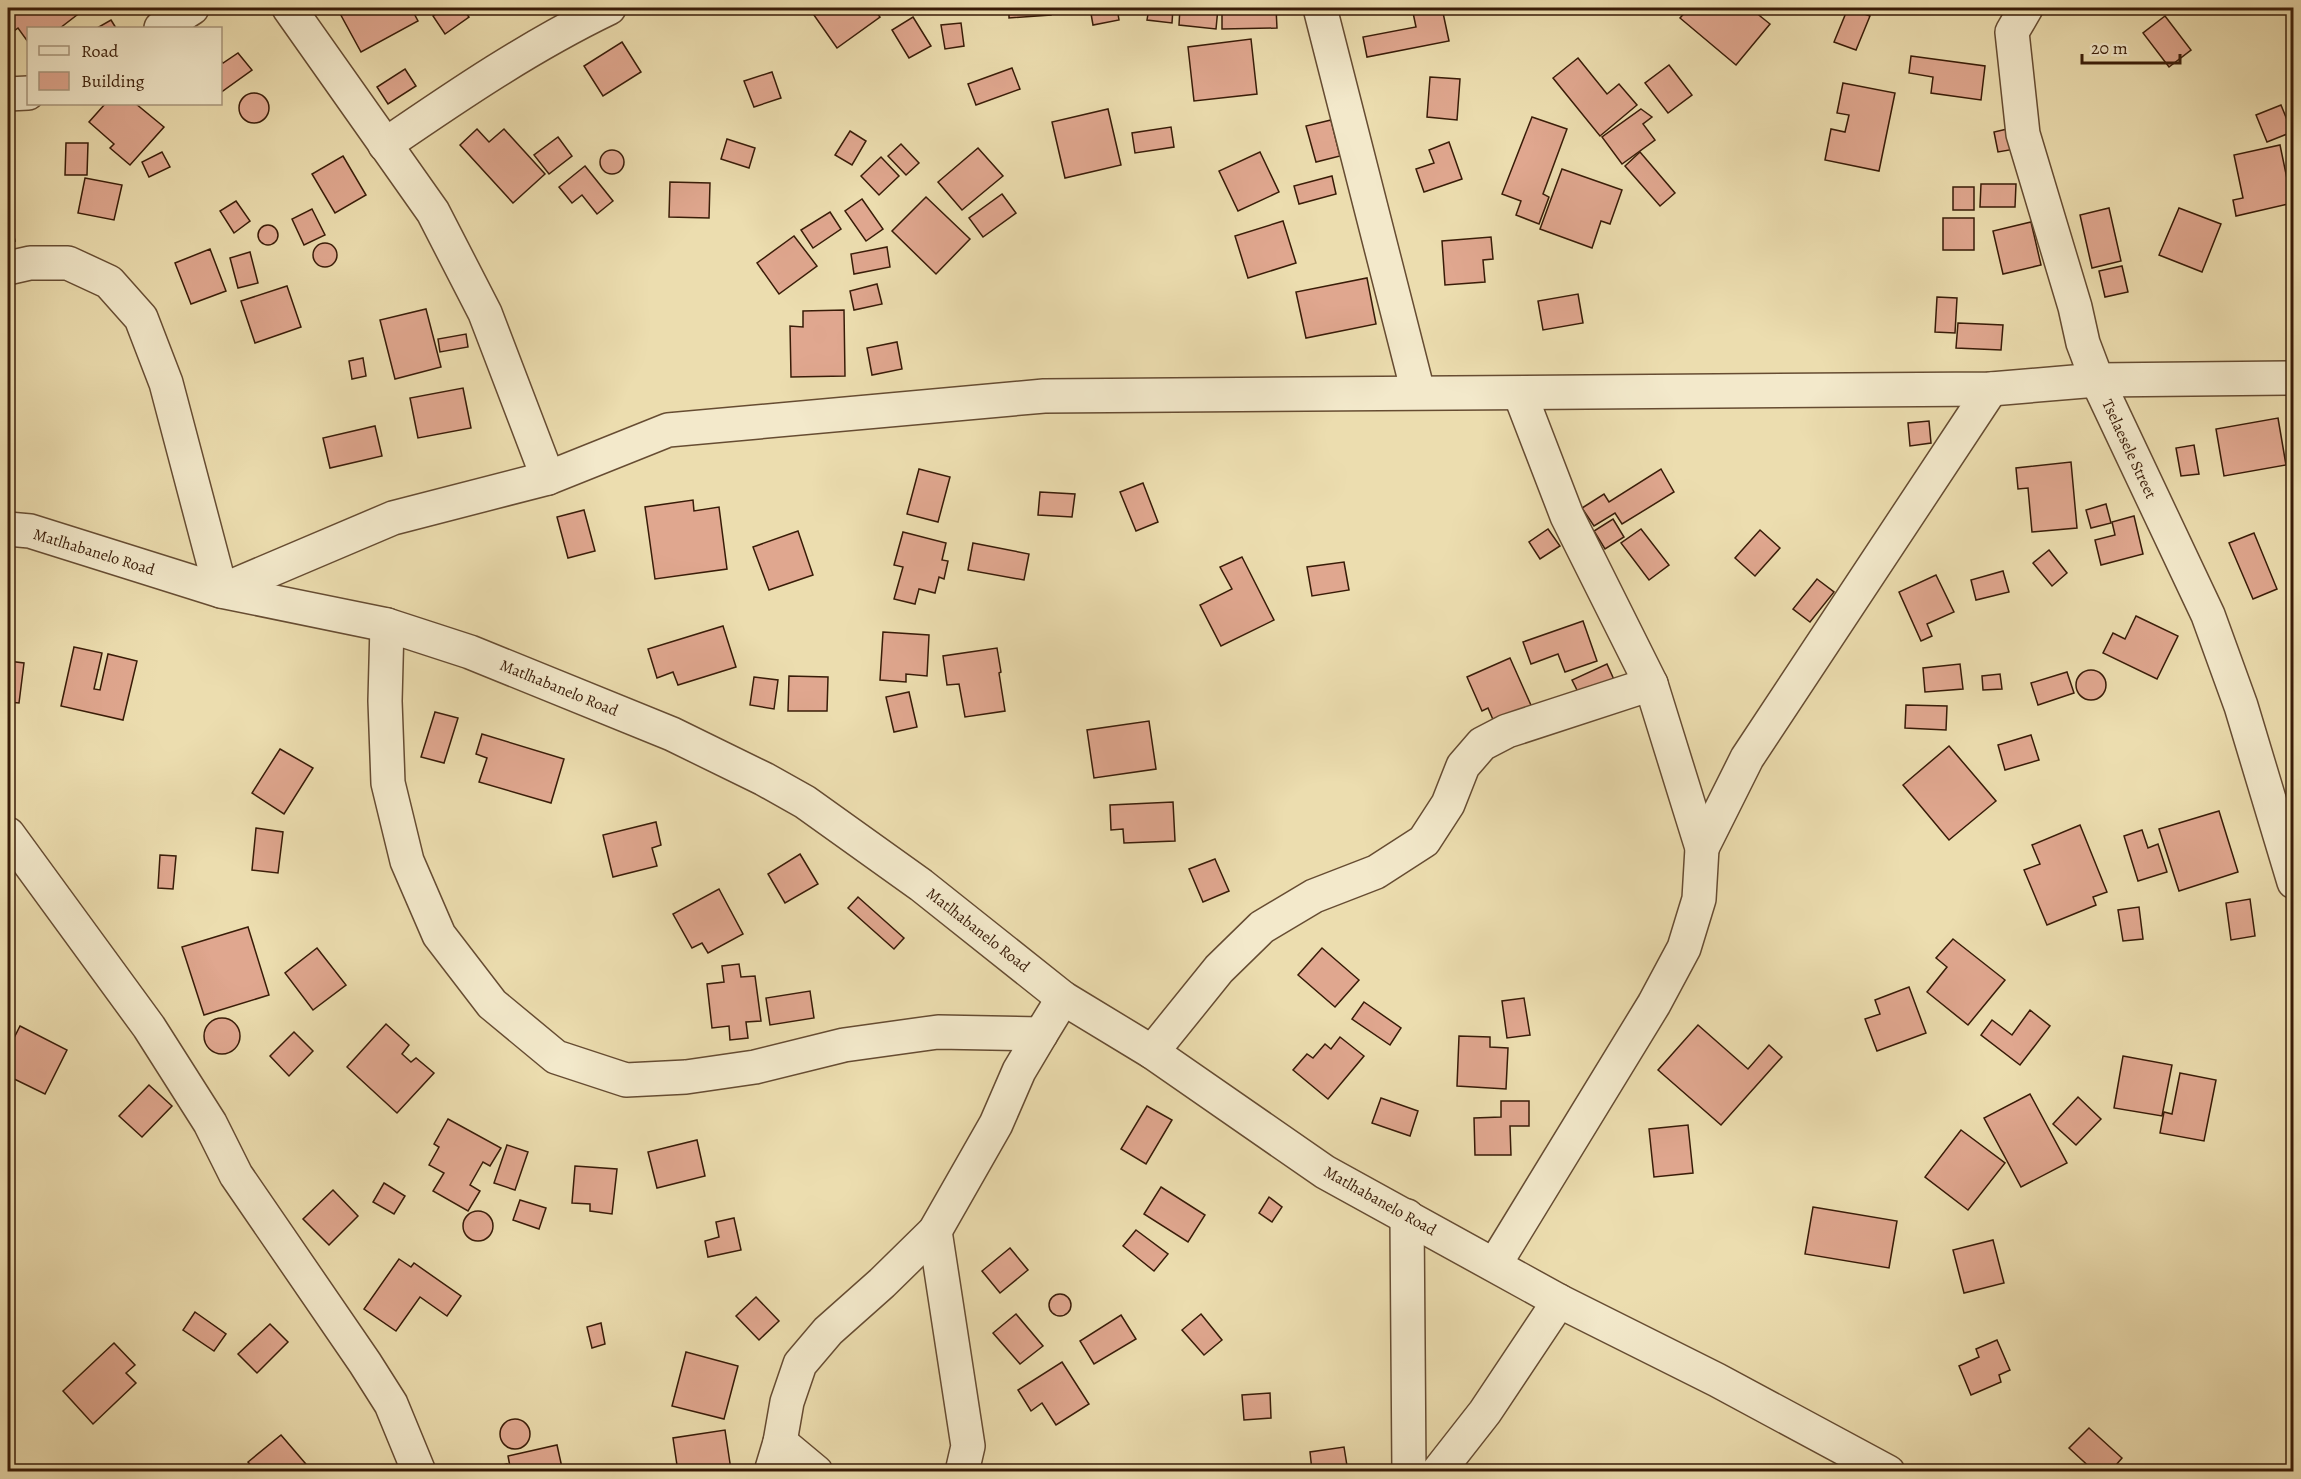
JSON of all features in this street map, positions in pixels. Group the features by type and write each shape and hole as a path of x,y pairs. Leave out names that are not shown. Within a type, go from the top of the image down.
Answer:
{"street":[{"path":"163,27 192,8"},
{"path":"290,8 433,212 485,314 548,478"},
{"path":"385,145 496,69 566,28 609,8"},
{"path":"1320,8 1418,392"},
{"name":"Tselaesele Street","path":"2026,8 2012,32 2023,135 2075,307 2083,343 2097,380 2208,615 2241,706 2294,882"},
{"path":"8,94 27,93"},
{"path":"8,268 30,263 68,263 109,282 141,318 166,384 222,591 393,518 548,478 668,430 1044,396 1991,390 2097,380 2294,378"},
{"path":"1702,848 1748,758 1991,390"},
{"path":"1495,1264 1654,1004 1684,948 1698,899 1702,848 1651,684 1567,516 1520,394"},
{"name":"Matlhabanelo Road","path":"8,529 30,531 222,591 387,625 470,652 662,730 764,779 805,802 921,885 1063,998 1152,1052 1325,1172 1559,1301 1717,1380 1888,1472"},
{"path":"387,625 385,701 388,783 407,861 446,944 492,1004 556,1057 626,1080 686,1077 755,1067 844,1045 938,1032 1041,1034"},
{"path":"1152,1052 1220,969 1262,927 1314,896 1376,872 1424,841 1448,804 1463,766 1482,744 1526,725 1651,684"},
{"path":"8,834 149,1027 210,1123 236,1175 391,1404 419,1472"},
{"path":"816,1472 776,1457 787,1402 800,1364 828,1331 882,1283 935,1231 996,1124 1019,1071 1063,998"},
{"path":"1407,1216 1409,1472"},
{"path":"935,1231 968,1446 962,1472"},
{"path":"1438,1472 1485,1412 1559,1301"}],"building":[{"path":"8,8 86,8 61,27 27,27 27,41 18,28 10,34"},
{"path":"337,8 411,8 418,21 361,52"},
{"path":"445,8 462,8 469,17 445,34 433,16"},
{"path":"809,8 873,8 880,17 837,48"},
{"path":"1009,8 1051,8 1051,15 1009,18"},
{"path":"1090,8 1117,8 1119,20 1093,25"},
{"path":"1149,8 1173,8 1172,23 1147,20"},
{"path":"1180,8 1218,8 1216,29 1179,25"},
{"path":"1222,8 1276,8 1277,28 1222,29"},
{"path":"1376,8 1404,8 1404,10 1376,11"},
{"path":"1412,8 1442,8 1449,41 1367,57 1363,37 1416,27"},
{"path":"1689,8 1750,8 1770,24 1736,65 1680,18"},
{"path":"1848,8 1870,16 1856,50 1834,42"},
{"path":"2165,16 2191,50 2169,67 2143,33"},
{"path":"913,17 931,46 909,58 892,30"},
{"path":"111,20 115,27 99,27"},
{"path":"961,23 964,46 945,49 941,25"},
{"path":"1251,39 1257,94 1194,101 1188,47"},
{"path":"622,42 641,72 603,96 584,66"},
{"path":"238,53 252,70 222,92 223,63"},
{"path":"1911,56 1985,66 1981,100 1931,93 1933,77 1909,73"},
{"path":"1578,58 1607,94 1619,84 1637,105 1600,136 1553,78"},
{"path":"1669,65 1692,95 1668,113 1645,83"},
{"path":"1012,68 1020,89 976,105 968,84"},
{"path":"405,69 416,86 388,104 377,87"},
{"path":"772,72 781,98 754,107 744,81"},
{"path":"1430,77 1460,79 1457,120 1427,117"},
{"path":"1843,83 1895,93 1879,171 1825,160 1831,129 1845,132 1849,115 1837,113"},
{"path":"254,93 260,94 268,102 268,114 260,122 254,123 248,122 240,114 239,108 240,102 248,94"},
{"path":"104,105 137,105 164,127 130,165 110,148 114,144 89,122"},
{"path":"2281,105 2292,132 2267,142 2256,115"},
{"path":"1108,109 1121,165 1065,178 1052,122"},
{"path":"1641,109 1652,117 1643,124 1655,140 1622,164 1602,137"},
{"path":"1532,117 1567,129 1543,194 1549,197 1539,224 1516,215 1521,201 1502,194"},
{"path":"1331,120 1340,156 1316,162 1306,126"},
{"path":"1171,127 1174,147 1135,153 1132,133"},
{"path":"2016,127 2021,148 1998,152 1994,132"},
{"path":"477,129 489,142 504,129 545,174 513,203 460,145"},
{"path":"850,131 866,141 852,165 835,155"},
{"path":"558,137 572,156 549,174 534,155"},
{"path":"727,139 755,148 749,168 721,159"},
{"path":"1449,142 1462,179 1424,192 1416,169 1434,163 1429,150"},
{"path":"66,143 88,143 87,175 65,175"},
{"path":"901,144 919,163 906,175 888,156"},
{"path":"2280,145 2292,203 2236,216 2233,200 2243,198 2234,155"},
{"path":"978,148 1003,176 962,210 938,182"},
{"path":"612,150 617,151 623,157 623,167 617,173 612,174 607,173 601,167 600,162 601,157 607,151"},
{"path":"162,152 170,167 149,177 142,162"},
{"path":"1260,152 1279,192 1238,211 1219,171"},
{"path":"1640,152 1675,193 1660,206 1625,166"},
{"path":"343,156 366,195 335,213 312,174"},
{"path":"881,157 899,176 879,195 861,176"},
{"path":"585,166 613,201 597,214 582,195 572,203 559,187"},
{"path":"1562,169 1622,190 1610,224 1601,221 1592,248 1540,229"},
{"path":"1332,176 1336,194 1299,204 1294,186"},
{"path":"85,178 122,185 114,220 78,213"},
{"path":"670,182 710,183 709,218 669,217"},
{"path":"1981,184 2016,184 2015,207 1980,207"},
{"path":"1953,187 1974,187 1974,210 1953,210"},
{"path":"1002,194 1016,213 983,237 969,218"},
{"path":"926,197 970,239 936,274 892,231"},
{"path":"862,199 883,229 866,241 845,211"},
{"path":"236,201 250,221 234,233 220,211"},
{"path":"2109,208 2121,261 2092,268 2080,215"},
{"path":"2179,208 2221,224 2202,272 2159,255"},
{"path":"8,209 15,241 8,242"},
{"path":"312,209 325,235 304,245 292,219"},
{"path":"830,212 841,229 813,248 801,230"},
{"path":"1943,218 1974,218 1974,250 1943,250"},
{"path":"1283,221 1296,263 1248,278 1235,236"},
{"path":"2031,222 2041,265 2003,274 1993,231"},
{"path":"264,225 272,225 278,231 278,239 272,245 264,245 258,239 258,231"},
{"path":"794,236 817,266 779,294 757,263"},
{"path":"1491,237 1493,259 1483,260 1485,282 1445,285 1442,241"},
{"path":"325,243 334,246 337,255 334,264 325,267 316,264 313,255 316,246"},
{"path":"887,247 890,267 854,274 851,254"},
{"path":"210,249 226,291 191,304 175,263"},
{"path":"250,252 258,283 238,288 230,258"},
{"path":"2122,266 2128,292 2105,297 2099,271"},
{"path":"1367,278 1376,324 1306,338 1296,292"},
{"path":"877,284 882,304 854,310 850,291"},
{"path":"287,286 301,327 255,343 241,301"},
{"path":"1578,294 1583,323 1543,330 1538,301"},
{"path":"1937,297 1957,298 1955,333 1935,332"},
{"path":"426,309 441,367 395,379 380,320"},
{"path":"844,310 845,376 791,377 790,326 803,327 803,311"},
{"path":"1958,323 2003,325 2001,350 1956,348"},
{"path":"466,334 468,347 440,352 438,339"},
{"path":"897,342 902,369 872,375 867,348"},
{"path":"363,358 366,376 352,379 349,361"},
{"path":"463,388 471,428 418,438 410,398"},
{"path":"2278,418 2286,465 2224,476 2216,429"},
{"path":"1929,421 1931,443 1910,446 1908,423"},
{"path":"375,426 382,456 330,468 323,438"},
{"path":"2194,445 2199,474 2181,476 2176,448"},
{"path":"2071,462 2077,528 2032,532 2028,488 2018,489 2016,468"},
{"path":"919,469 950,477 938,522 907,514"},
{"path":"1661,469 1674,492 1622,524 1615,513 1594,526 1582,508 1604,494 1609,502"},
{"path":"1143,483 1158,522 1136,531 1120,492"},
{"path":"1040,492 1075,494 1072,517 1038,515"},
{"path":"693,500 694,511 719,507 727,569 655,579 645,507"},
{"path":"2106,504 2111,523 2091,528 2086,510"},
{"path":"584,510 595,551 568,558 557,517"},
{"path":"2134,516 2143,554 2101,565 2095,540 2115,535 2112,522"},
{"path":"1613,519 1624,537 1605,549 1594,531"},
{"path":"1548,529 1560,546 1540,559 1529,542"},
{"path":"1641,529 1669,565 1649,580 1621,543"},
{"path":"1760,530 1780,548 1755,576 1735,558"},
{"path":"798,531 813,575 769,590 753,547"},
{"path":"903,532 946,543 942,560 948,561 944,579 939,577 935,593 919,589 915,604 894,599 903,567 894,565"},
{"path":"2254,533 2277,589 2253,599 2229,543"},
{"path":"973,543 1029,554 1024,580 968,570"},
{"path":"2049,550 2067,573 2052,586 2033,563"},
{"path":"1242,557 1274,620 1221,646 1200,605 1232,589 1220,567"},
{"path":"1344,562 1349,590 1312,596 1307,567"},
{"path":"2003,571 2009,592 1976,600 1971,580"},
{"path":"1936,575 1954,612 1927,624 1932,636 1921,641 1899,592"},
{"path":"1817,579 1834,592 1810,622 1793,609"},
{"path":"2136,616 2178,636 2157,679 2103,653 2113,633 2125,639"},
{"path":"1583,621 1597,661 1565,672 1558,654 1531,664 1523,642"},
{"path":"723,626 736,667 678,685 673,672 657,678 648,649"},
{"path":"883,632 929,635 927,676 906,674 906,682 880,680"},
{"path":"74,647 102,653 94,689 100,690 108,654 137,661 123,720 61,706"},
{"path":"997,648 1005,711 965,717 959,684 947,685 943,656"},
{"path":"1510,658 1534,712 1497,729 1488,708 1482,711 1467,677"},
{"path":"8,661 24,663 19,703 8,702"},
{"path":"1607,664 1615,682 1581,698 1572,680"},
{"path":"1960,664 1963,689 1925,692 1923,668"},
{"path":"2091,670 2102,674 2106,685 2102,696 2091,700 2080,696 2076,685 2080,674"},
{"path":"2067,672 2074,693 2038,705 2031,683"},
{"path":"2000,674 2002,689 1983,690 1982,676"},
{"path":"789,676 828,677 827,711 788,711"},
{"path":"754,677 778,680 774,709 750,705"},
{"path":"909,692 917,727 894,732 886,697"},
{"path":"1906,705 1947,706 1946,730 1905,728"},
{"path":"435,712 458,718 444,763 421,757"},
{"path":"1149,721 1156,769 1094,778 1087,730"},
{"path":"482,734 564,759 551,803 479,782 487,758 476,754"},
{"path":"2031,735 2039,760 2005,770 1998,745"},
{"path":"1949,746 1996,801 1949,840 1903,785"},
{"path":"280,749 313,768 284,814 252,793"},
{"path":"1173,802 1175,841 1124,843 1123,829 1111,830 1110,805"},
{"path":"2219,811 2238,872 2179,891 2159,829"},
{"path":"656,822 661,845 652,848 657,866 613,877 603,835"},
{"path":"2080,825 2107,892 2093,897 2096,905 2047,925 2024,870 2040,864 2032,845"},
{"path":"256,828 283,832 278,873 252,870"},
{"path":"2142,830 2148,848 2158,844 2167,872 2138,881 2124,836"},
{"path":"800,854 818,884 785,903 768,874"},
{"path":"160,855 176,856 173,889 158,888"},
{"path":"1215,859 1229,891 1203,902 1189,869"},
{"path":"719,889 743,934 708,953 702,943 692,948 673,914"},
{"path":"858,897 904,938 894,949 848,908"},
{"path":"2250,899 2255,936 2231,940 2226,903"},
{"path":"2139,907 2143,939 2123,941 2118,910"},
{"path":"248,927 269,995 204,1015 182,947"},
{"path":"1953,939 2005,980 1968,1025 1927,992 1947,967 1936,958"},
{"path":"317,948 346,985 313,1010 285,973"},
{"path":"1322,948 1359,980 1335,1007 1298,975"},
{"path":"739,964 741,977 755,976 761,1021 746,1022 748,1038 730,1040 729,1026 712,1028 707,984 724,982 722,966"},
{"path":"1909,987 1926,1033 1877,1051 1865,1019 1880,1014 1875,1000"},
{"path":"810,991 814,1018 770,1025 766,998"},
{"path":"1524,998 1530,1035 1507,1038 1502,1001"},
{"path":"1364,1002 1401,1028 1390,1045 1352,1019"},
{"path":"2030,1010 2050,1026 2020,1065 1981,1035 1992,1020 2012,1035"},
{"path":"222,1018 235,1023 240,1036 235,1049 222,1054 209,1049 204,1036 209,1023"},
{"path":"386,1024 409,1045 402,1054 411,1062 416,1058 434,1073 397,1113 347,1067"},
{"path":"1698,1025 1748,1069 1769,1045 1782,1057 1721,1125 1658,1070"},
{"path":"20,1026 67,1050 45,1094 8,1076 8,1050"},
{"path":"294,1032 313,1051 289,1076 270,1056"},
{"path":"1459,1036 1490,1037 1490,1047 1508,1048 1506,1089 1457,1086"},
{"path":"1340,1037 1364,1056 1328,1099 1293,1070 1307,1054 1313,1058 1325,1044 1331,1049"},
{"path":"2123,1056 2172,1065 2162,1116 2114,1108"},
{"path":"2180,1073 2216,1080 2204,1141 2160,1133 2164,1112 2172,1114"},
{"path":"149,1085 172,1106 142,1137 119,1116"},
{"path":"2030,1094 2067,1163 2021,1187 1984,1118"},
{"path":"2078,1097 2101,1119 2076,1145 2053,1124"},
{"path":"1381,1098 1418,1111 1410,1136 1372,1123"},
{"path":"1501,1101 1529,1101 1529,1126 1510,1126 1511,1155 1475,1155 1474,1118 1501,1117"},
{"path":"1147,1106 1172,1120 1146,1164 1121,1149"},
{"path":"448,1119 501,1148 490,1166 483,1162 470,1185 480,1191 468,1211 433,1191 444,1173 429,1165 439,1147 434,1144"},
{"path":"1688,1125 1693,1173 1654,1177 1649,1129"},
{"path":"1961,1130 2005,1163 1968,1210 1925,1177"},
{"path":"697,1140 705,1176 657,1188 648,1152"},
{"path":"507,1145 528,1152 515,1190 494,1183"},
{"path":"575,1166 617,1169 612,1214 590,1211 590,1204 572,1203"},
{"path":"384,1183 405,1196 394,1214 373,1202"},
{"path":"1161,1187 1205,1215 1188,1242 1144,1214"},
{"path":"333,1190 358,1216 329,1245 303,1219"},
{"path":"1269,1197 1282,1207 1272,1222 1259,1213"},
{"path":"520,1200 546,1208 539,1229 513,1220"},
{"path":"1813,1207 1897,1221 1889,1268 1805,1254"},
{"path":"478,1211 489,1215 493,1226 489,1237 478,1241 467,1237 463,1226 467,1215"},
{"path":"734,1218 741,1250 708,1257 705,1241 719,1237 716,1222"},
{"path":"1136,1230 1168,1254 1154,1271 1123,1246"},
{"path":"1993,1240 2004,1283 1964,1293 1953,1250"},
{"path":"1010,1248 1028,1270 1000,1293 982,1271"},
{"path":"399,1259 411,1267 414,1263 461,1296 447,1316 420,1297 396,1331 364,1309"},
{"path":"1056,1294 1064,1294 1071,1301 1071,1309 1064,1316 1056,1316 1049,1309 1049,1301"},
{"path":"756,1297 779,1321 759,1340 736,1316"},
{"path":"195,1312 226,1334 214,1351 183,1330"},
{"path":"1016,1314 1043,1346 1020,1364 993,1333"},
{"path":"1201,1314 1222,1340 1204,1355 1182,1330"},
{"path":"1121,1315 1136,1339 1094,1364 1080,1341"},
{"path":"601,1323 605,1344 592,1348 587,1327"},
{"path":"270,1324 288,1342 257,1373 238,1354"},
{"path":"1997,1340 2010,1370 1999,1375 2001,1382 1971,1395 1959,1366 1979,1357 1976,1349"},
{"path":"114,1343 135,1365 126,1373 136,1383 93,1424 63,1391"},
{"path":"686,1352 738,1366 724,1419 672,1406"},
{"path":"1062,1362 1089,1404 1056,1425 1042,1403 1031,1411 1018,1390"},
{"path":"1270,1393 1271,1418 1244,1420 1242,1395"},
{"path":"515,1419 526,1423 530,1434 526,1445 515,1449 504,1445 500,1434 504,1423"},
{"path":"2089,1428 2122,1458 2110,1472 2095,1472 2069,1448"},
{"path":"725,1430 731,1470 678,1472 673,1438"},
{"path":"281,1435 311,1470 309,1472 256,1472 248,1462"},
{"path":"557,1445 563,1472 511,1472 508,1456"},
{"path":"1344,1447 1348,1472 1308,1472 1312,1471 1310,1452"},
{"path":"507,1464 509,1472 476,1472"},
{"path":"111,1465 118,1472 104,1472"}]}
